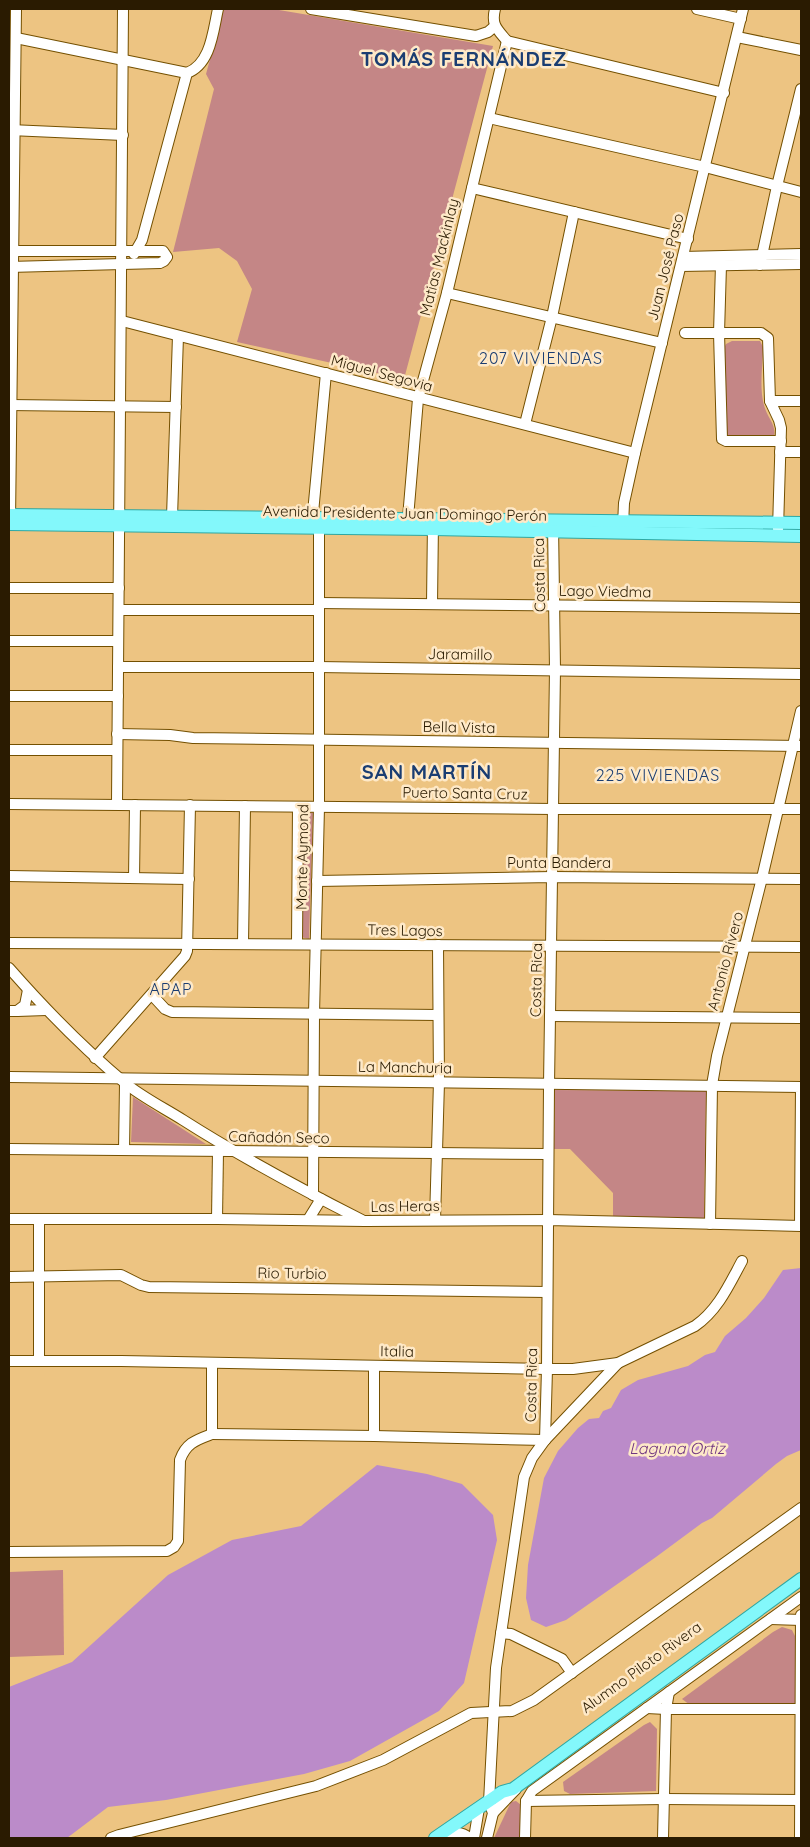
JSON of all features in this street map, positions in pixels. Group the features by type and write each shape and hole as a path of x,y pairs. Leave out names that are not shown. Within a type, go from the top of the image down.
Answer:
{"main road":[{"name":"Avenida Presidente Juan Domingo Perón","path":"120,521 172,517 317,524"},
{"name":"Avenida Presidente Juan Domingo Perón","path":"9,519 623,527 801,536"},
{"name":"Avenida Presidente Juan Domingo Perón","path":"623,527 778,522 801,523"},
{"name":"Alumno Piloto Rivera","path":"436,1838 487,1808 507,1784 801,1569"},
{"name":"Alumno Piloto Rivera","path":"502,1792 513,1789 801,1579"}],"street":[{"path":"9,519 12,130 16,9"},
{"path":"117,804 123,9"},
{"path":"16,38 188,73 203,63 218,9"},
{"path":"312,9 476,36 488,32 495,26"},
{"path":"495,9 492,18 495,26 506,40 724,94"},
{"path":"697,9 741,19"},
{"name":"Juan José Paso","path":"623,527 624,503 635,453 724,94 743,9"},
{"path":"737,36 801,50"},
{"name":"Matias Mackinlay","path":"411,523 418,398 447,293 506,40"},
{"path":"122,264 138,250 142,240 188,73"},
{"path":"761,260 777,186 797,130 801,89"},
{"path":"489,118 705,167 801,192"},
{"path":"12,130 123,135"},
{"path":"472,188 688,239"},
{"path":"525,424 552,317 574,212"},
{"path":"11,251 138,250 163,251 167,257 164,262 160,263 11,267"},
{"path":"682,261 721,265 801,254"},
{"path":"682,261 761,260 801,264"},
{"path":"721,265 719,333 722,439 780,446 801,452"},
{"path":"447,293 662,343"},
{"name":"Miguel Segovia","path":"122,321 635,453"},
{"path":"685,333 761,333 768,338 770,402 779,420 778,536"},
{"path":"172,517 178,336"},
{"name":"Monte Aymond","path":"317,1197 314,1152 314,1014 319,807 319,607 317,524 313,513 326,374"},
{"path":"770,402 801,401"},
{"path":"10,405 176,407"},
{"path":"432,604 433,524"},
{"name":"Costa Rica","path":"545,1440 553,877 554,526"},
{"path":"9,588 119,588"},
{"name":"Lago Viedma","path":"119,610 432,604 801,608"},
{"path":"9,641 118,641"},
{"name":"Jaramillo","path":"118,667 318,667 801,674"},
{"path":"9,696 118,696"},
{"name":"Antonio Rivero","path":"710,1224 712,1085 726,1018 779,809 797,746 801,711"},
{"name":"Bella Vista","path":"117,734 193,738 797,746"},
{"path":"9,750 117,750"},
{"name":"Puerto Santa Cruz","path":"9,804 553,809 801,809"},
{"path":"134,878 135,804"},
{"path":"95,1058 152,995 184,956 188,943 190,805"},
{"path":"243,943 246,806"},
{"path":"297,943 298,807"},
{"path":"9,876 189,879"},
{"name":"Punta Bandera","path":"317,880 553,877 801,879"},
{"name":"Tres Lagos","path":"9,943 316,943 801,947"},
{"path":"435,1220 439,1082 438,945"},
{"path":"9,968 46,1010 95,1058 122,1080 232,1151 365,1221"},
{"path":"13,1011 25,1005 28,990"},
{"path":"152,995 165,1009 172,1012 438,1015"},
{"path":"13,1011 46,1010"},
{"path":"550,1016 801,1018"},
{"name":"La Manchuria","path":"9,1076 122,1080 801,1087"},
{"path":"122,1080 124,1150"},
{"path":"800,1226 801,1087"},
{"name":"Cañadón Seco","path":"9,1149 548,1154"},
{"path":"217,1218 218,1151"},
{"path":"308,1220 317,1197"},
{"name":"Las Heras","path":"9,1219 548,1220 800,1226"},
{"path":"38,1219 38,1361"},
{"name":"Italia","path":"9,1361 547,1369 618,1363 695,1326 704,1319 722,1296 742,1261"},
{"name":"Rio Turbio","path":"9,1277 121,1276 149,1287 548,1292"},
{"path":"212,1363 212,1434"},
{"path":"487,1838 487,1808 496,1668 524,1477 532,1458 545,1440 618,1363"},
{"path":"374,1366 374,1436"},
{"path":"9,1552 167,1551 174,1547 178,1541 180,1460 183,1450 196,1440 212,1434 545,1440"},
{"path":"111,1838 128,1832 316,1786 383,1760 471,1713 512,1711 534,1700 801,1508"},
{"path":"525,1838 526,1800 532,1791 801,1596"},
{"path":"771,1619 801,1618 800,1838"},
{"path":"501,1633 510,1634 562,1659 572,1673"},
{"path":"663,1838 666,1709 669,1692"},
{"path":"647,1708 801,1709"},
{"path":"474,1838 487,1808 524,1781"},
{"path":"526,1800 800,1800"},
{"path":"436,1838 458,1832 465,1834 469,1838"}],"shaded area":[{"path":"224,9 273,9 493,46 404,379 237,342 252,289 237,261 219,248 173,252 214,89 206,74"},
{"path":"732,341 760,341 763,347 762,396 773,426 774,437 730,437 727,434 724,348 726,344"},
{"path":"303,811 313,813 309,939 301,937"},
{"path":"555,1090 706,1091 704,1220 613,1219 613,1193 570,1149 554,1149"},
{"path":"133,1097 206,1144 131,1142"},
{"path":"63,1570 64,1655 9,1657 9,1572"},
{"path":"782,1627 792,1630 797,1640 797,1703 690,1705 682,1699 773,1632"},
{"path":"650,1722 657,1729 656,1791 570,1794 564,1791 563,1782"},
{"path":"516,1801 521,1805 520,1838 494,1838 511,1802"}],"water":[{"name":"Laguna Ortiz","path":"801,1268 801,1450 787,1456 712,1518 702,1523 566,1620 546,1627 531,1620 526,1598 528,1565 544,1478 558,1451 578,1428 589,1419 599,1418 603,1411 611,1408 621,1390 638,1380 688,1366 705,1355 715,1352 725,1336 746,1318 764,1298 783,1270"},
{"path":"377,1465 427,1474 462,1484 493,1515 497,1540 464,1683 439,1711 350,1761 304,1774 166,1800 108,1807 67,1838 9,1838 9,1687 72,1662 168,1575 232,1540 301,1526"}],"district":[{"name":"TOMÁS FERNÁNDEZ","path":"464,58"},
{"name":"207 VIVIENDAS","path":"541,358"},
{"name":"SAN MARTÍN","path":"427,771"},
{"name":"225 VIVIENDAS","path":"658,775"},
{"name":"APAP","path":"171,989"}]}
